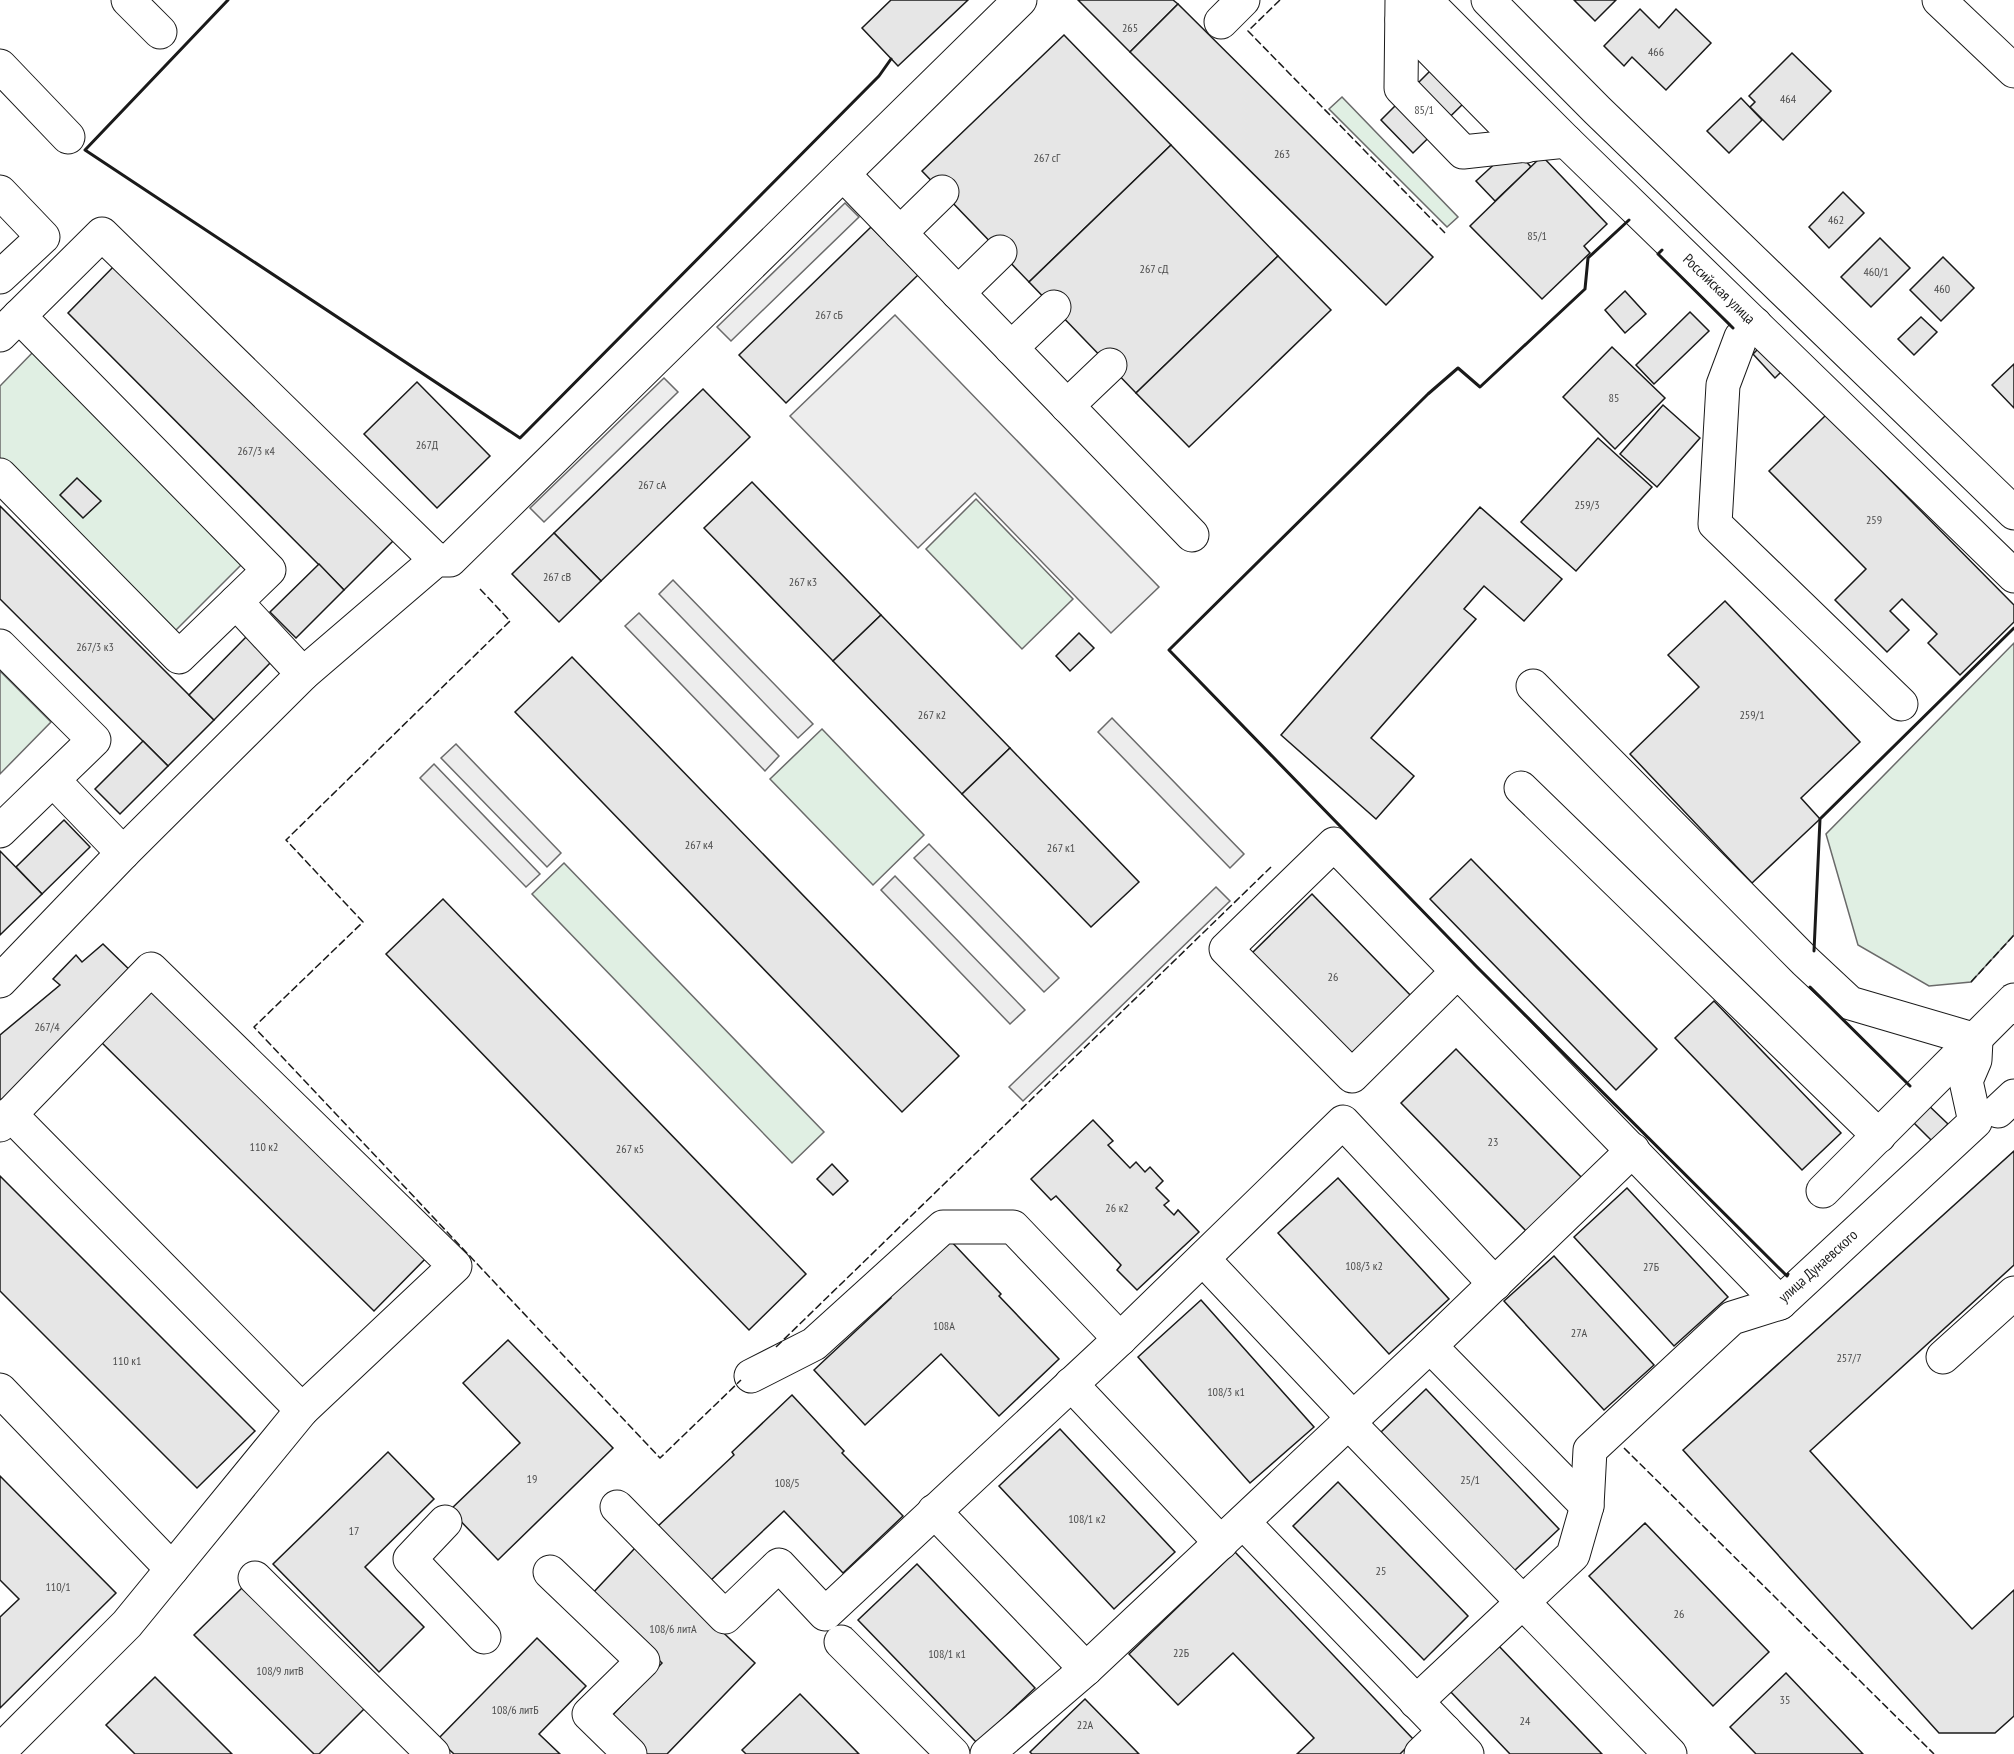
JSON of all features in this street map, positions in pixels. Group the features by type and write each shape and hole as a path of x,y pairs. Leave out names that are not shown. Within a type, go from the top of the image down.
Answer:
{"main road":[{"path":"128,0 160,32"},
{"path":"0,981 303,674 436,560 450,560 456,555 1020,0"},
{"path":"1488,0 1606,118 2014,513"},
{"path":"1939,0 2014,71"},
{"path":"1410,7 1401,88 1463,152 1566,141"},
{"path":"1410,7 1526,146"},
{"name":"Российская улица","path":"1410,7 1566,141 2014,576"},
{"path":"0,66 68,136"},
{"path":"843,174 1192,535"},
{"path":"0,192 44,237 0,277"},
{"path":"900,233 942,192"},
{"path":"0,475 179,657 269,570 10,325 102,234 436,560"},
{"path":"958,293 1000,252"},
{"path":"1011,348 1054,307"},
{"path":"1755,324 1741,337 1723,385 1715,524 1901,704"},
{"path":"1067,406 1110,365"},
{"path":"236,602 303,674"},
{"path":"0,646 94,740 0,831"},
{"path":"1533,686 1805,961 1850,1003 1976,1040"},
{"path":"52,780 123,854"},
{"path":"1521,788 1879,1136"},
{"path":"1458,971 1352,1076 1226,949 1334,843 1633,1150 1779,1303"},
{"path":"1,1748 127,1623 302,1410 455,1266 151,969 5,1120 302,1410"},
{"path":"1823,1191 2014,1000"},
{"name":"улица Дунаевского","path":"1416,1702 1573,1555 1587,1506 1590,1450 1732,1318 1779,1303 1974,1122 1966,1081 1975,1060 1976,1040"},
{"path":"617,1507 725,1617 779,1565 825,1614 1120,1339 1343,1122 1495,1284"},
{"path":"987,1754 1086,1669 1430,1346 1633,1150"},
{"path":"751,1376 814,1344 943,1227 1013,1227 1120,1339"},
{"path":"1203,1259 1522,1603 1670,1754"},
{"path":"1943,1358 2014,1293"},
{"path":"1430,1346 1587,1506"},
{"path":"1071,1384 1416,1702 1456,1743 1420,1754"},
{"path":"0,1390 171,1569"},
{"path":"934,1511 1086,1669"},
{"path":"445,1522 410,1559 484,1637"},
{"path":"550,1572 643,1661 589,1714 630,1754"},
{"path":"255,1578 433,1754"},
{"path":"841,1642 952,1754"}],"green space":[{"path":"1342,97 1458,217 1447,227 1329,109"},
{"path":"34,351 245,561 173,633 0,458 0,386"},
{"path":"976,499 1073,599 1022,649 926,549"},
{"path":"2014,643 2014,935 1971,982 1929,986 1858,945 1826,834"},
{"path":"0,671 51,722 0,774"},
{"path":"822,729 924,835 873,885 770,779"},
{"path":"564,863 824,1132 792,1163 532,894"}],"shaded area":[{"path":"845,203 859,217 731,341 717,327"},
{"path":"895,315 1159,587 1111,633 975,493 918,548 790,416"},
{"path":"664,378 678,392 544,522 530,508"},
{"path":"673,580 813,724 798,738 659,594"},
{"path":"639,613 779,756 765,771 625,626"},
{"path":"1112,718 1244,854 1230,868 1098,732"},
{"path":"456,744 561,853 547,867 441,758"},
{"path":"434,764 540,874 526,887 420,778"},
{"path":"929,844 1059,978 1044,992 914,858"},
{"path":"895,876 1025,1010 1010,1024 881,890"},
{"path":"1216,887 1230,901 1023,1101 1009,1087"}],"building":[{"path":"891,0 968,0 898,66 862,28"},
{"path":"1078,0 1173,0 1178,4 1130,52"},
{"path":"1574,0 1616,0 1595,21"},
{"path":"1178,4 1433,257 1386,305 1130,52"},
{"path":"1640,9 1659,28 1676,9 1711,43 1666,90 1632,57 1624,66 1604,46"},
{"path":"1064,35 1171,145 1029,282 922,171"},
{"path":"1792,53 1831,91 1783,140 1750,107 1755,102 1749,96"},
{"path":"1434,67 1467,100 1413,153 1381,120"},
{"path":"1741,98 1762,120 1729,153 1707,131"},
{"path":"1171,145 1278,256 1136,393 1029,282"},
{"path":"1513,147 1531,167 1495,201 1476,181"},
{"path":"1542,156 1607,224 1584,246 1590,253 1542,299 1470,226"},
{"path":"1843,192 1864,213 1829,248 1809,227"},
{"path":"871,227 918,275 786,403 739,355"},
{"path":"1880,238 1910,268 1871,307 1841,277"},
{"path":"1278,256 1331,310 1189,447 1136,393"},
{"path":"1943,257 1974,288 1941,321 1910,290"},
{"path":"119,261 395,539 344,590 68,313"},
{"path":"1625,291 1646,314 1625,333 1605,310"},
{"path":"1690,312 1709,331 1654,384 1636,365"},
{"path":"1921,317 1937,332 1914,355 1898,339"},
{"path":"1766,341 1789,364 1775,378 1753,354"},
{"path":"1612,347 1665,398 1615,449 1563,397"},
{"path":"2014,364 2014,408 1992,385"},
{"path":"417,382 490,456 437,508 364,434"},
{"path":"703,389 750,437 601,581 554,533"},
{"path":"1663,405 1700,438 1657,487 1620,454"},
{"path":"1826,415 2014,605 2014,622 1960,675 1928,643 1937,634 1902,599 1890,611 1909,630 1887,652 1835,600 1866,569 1769,471"},
{"path":"1598,438 1652,487 1576,571 1521,522"},
{"path":"77,478 101,501 83,518 60,495"},
{"path":"752,482 881,615 833,661 704,528"},
{"path":"0,506 214,720 168,766 0,599"},
{"path":"1480,507 1562,579 1524,621 1484,586 1464,609 1476,619 1371,738 1414,776 1376,819 1281,735"},
{"path":"554,533 601,581 559,622 512,574"},
{"path":"319,564 344,590 296,638 270,612"},
{"path":"1725,601 1860,742 1801,798 1820,819 1752,883 1630,754 1699,687 1668,655"},
{"path":"881,615 1010,748 962,794 833,661"},
{"path":"1079,633 1094,648 1070,671 1056,656"},
{"path":"247,636 272,661 214,720 189,695"},
{"path":"572,657 959,1056 902,1112 515,712"},
{"path":"143,741 168,766 120,814 95,789"},
{"path":"1010,748 1139,882 1091,927 962,794"},
{"path":"64,820 90,847 42,894 16,867"},
{"path":"0,851 42,894 0,935"},
{"path":"1471,859 1657,1049 1616,1090 1430,899"},
{"path":"1312,894 1414,999 1353,1059 1251,954"},
{"path":"443,899 806,1274 749,1330 386,954"},
{"path":"103,944 136,976 0,1113 0,1035 60,985 53,979 76,955 82,962"},
{"path":"155,983 430,1254 374,1311 98,1039"},
{"path":"1714,1001 1841,1133 1802,1170 1675,1038"},
{"path":"1456,1049 1585,1181 1530,1235 1401,1103"},
{"path":"1925,1102 1948,1124 1932,1141 1909,1118"},
{"path":"1093,1120 1113,1141 1108,1145 1130,1168 1136,1162 1145,1172 1150,1167 1163,1181 1156,1188 1169,1201 1164,1205 1174,1215 1178,1210 1199,1232 1137,1290 1117,1270 1121,1265 1056,1196 1051,1200 1031,1179"},
{"path":"2014,1151 2014,1265 1810,1451 1972,1629 2014,1590 2014,1716 1995,1733 1939,1733 1683,1450"},
{"path":"832,1164 848,1181 833,1195 817,1179"},
{"path":"0,1176 255,1431 197,1488 0,1291"},
{"path":"1338,1178 1449,1299 1389,1354 1278,1233"},
{"path":"1627,1188 1728,1297 1674,1346 1574,1237"},
{"path":"948,1238 1059,1359 999,1416 941,1354 865,1425 814,1370 891,1298 888,1295"},
{"path":"1554,1256 1654,1365 1604,1410 1504,1301"},
{"path":"1201,1300 1314,1427 1250,1483 1138,1357"},
{"path":"508,1340 613,1448 498,1560 450,1510 520,1443 463,1383"},
{"path":"1426,1389 1559,1529 1514,1571 1381,1432"},
{"path":"792,1395 844,1451 842,1453 903,1516 843,1573 784,1511 709,1582 657,1527 734,1455 732,1452"},
{"path":"1060,1429 1175,1552 1114,1609 999,1486"},
{"path":"388,1452 434,1499 365,1567 424,1627 379,1672 273,1564"},
{"path":"0,1476 116,1593 0,1708 0,1617 19,1599 0,1580"},
{"path":"1338,1482 1468,1616 1424,1660 1293,1526"},
{"path":"1645,1523 1769,1652 1713,1706 1589,1576"},
{"path":"635,1548 755,1663 667,1754 643,1754 608,1720 662,1663 591,1595"},
{"path":"1235,1552 1414,1740 1400,1754 1297,1754 1314,1738 1233,1653 1178,1705 1129,1654"},
{"path":"917,1564 1035,1688 977,1743 858,1620"},
{"path":"243,1587 365,1708 319,1754 314,1754 194,1635"},
{"path":"537,1638 586,1686 539,1734 560,1754 454,1754 438,1739"},
{"path":"1496,1643 1602,1754 1510,1754 1448,1689"},
{"path":"1786,1673 1863,1754 1756,1754 1730,1727"},
{"path":"155,1677 232,1754 135,1754 106,1725"},
{"path":"800,1694 859,1754 746,1754 742,1750"},
{"path":"1085,1699 1139,1754 1032,1754 1030,1752"}],"fence":[{"path":"1280,0 1248,31 1445,233"},
{"path":"480,589 510,621 286,840 363,922 254,1027 660,1458 741,1380"},
{"path":"776,1347 1271,867"},
{"path":"1971,982 2014,935"},
{"path":"1624,1448 1934,1754"}],"wall":[{"path":"228,0 85,150 520,438 879,76 891,59"},
{"path":"1629,220 1588,258 1585,289 1480,387 1458,368 1428,394 1169,650 1477,967 1787,1276 1788,1274"},
{"path":"1662,250 1658,254 1733,328"},
{"path":"1814,951 1820,819 2014,628"},
{"path":"1810,987 1910,1086"}]}
